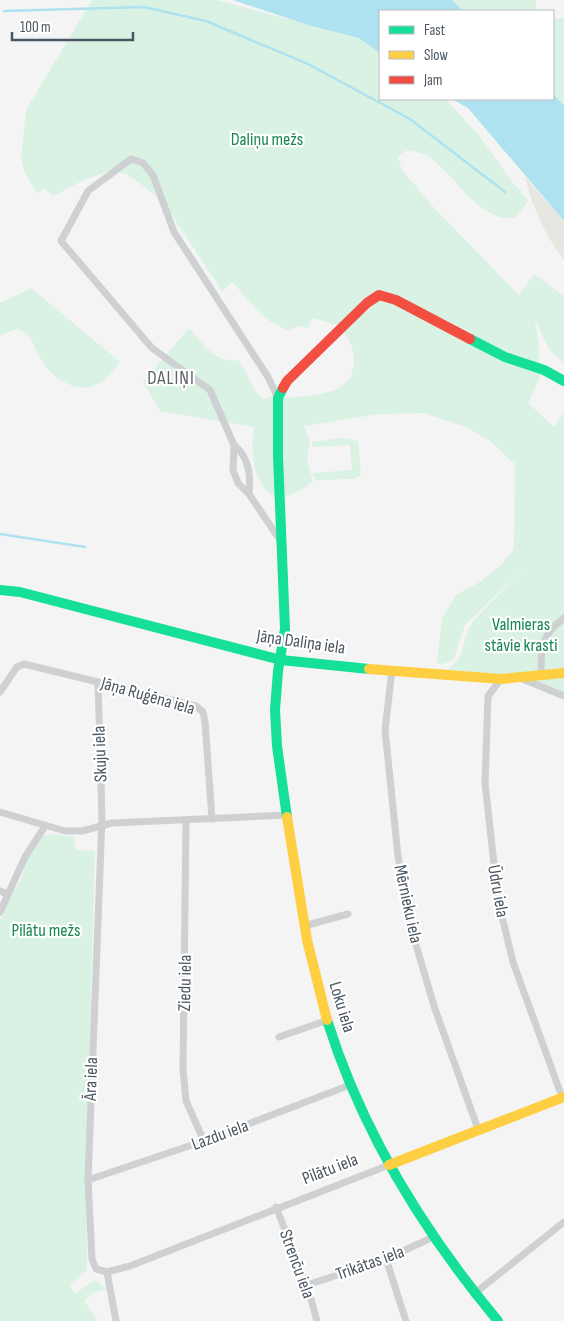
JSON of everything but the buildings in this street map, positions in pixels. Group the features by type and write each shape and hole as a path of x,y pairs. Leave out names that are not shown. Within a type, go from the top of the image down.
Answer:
{"street":[{"path":"249,494 249,470 242,452 234,445 210,390 152,348 61,241 88,191 131,159 143,163 153,175 174,232 268,377 278,398"},
{"path":"278,398 287,381 367,303 379,295 396,300 505,357 544,370 564,381"},
{"name":"Loku iela","path":"278,398 280,540 284,582 285,643 277,675 276,730 304,926 328,1020 350,1085 389,1165 431,1238 474,1294 498,1321"},
{"path":"234,445 232,470 238,483 249,494 280,540"},
{"name":"Jāņa Daliņa iela","path":"0,590 20,592 281,660 442,676 501,679 564,673"},
{"path":"541,674 541,648 550,628 564,618"},
{"name":"Jāņa Ruģēna iela","path":"0,692 17,668 24,664 196,706 203,712 212,819"},
{"name":"Mērnieku iela","path":"392,670 385,730 398,856 409,922 434,1006 478,1129"},
{"path":"520,678 564,696"},
{"name":"Ūdru iela","path":"501,679 488,696 485,783 498,900 513,962 563,1097"},
{"name":"Skuju iela","path":"98,682 100,826"},
{"path":"0,812 65,831 82,831 112,822 186,821 287,815"},
{"name":"Ziedu iela","path":"186,821 183,1069 186,1101 204,1141"},
{"path":"0,912 25,857 46,826"},
{"name":"Āra iela","path":"100,826 88,1180 92,1259 96,1269 108,1272"},
{"path":"0,891 8,894"},
{"path":"304,926 348,914"},
{"path":"279,1037 328,1020"},
{"name":"Lazdu iela","path":"88,1180 204,1141 350,1085"},
{"name":"Pilātu iela","path":"108,1272 130,1266 276,1207 563,1097"},
{"name":"Strenču iela","path":"276,1207 307,1284 317,1321"},
{"path":"474,1294 564,1222"},
{"name":"Trikātas iela","path":"307,1284 386,1259 431,1238"},
{"path":"386,1259 406,1321"},
{"path":"108,1272 116,1321"}],"green space":[{"name":"Daliņu mežs","path":"92,0 217,0 359,38 379,52 379,100 446,100 478,134 528,201 515,218 498,216 483,209 433,160 420,153 405,151 398,157 402,170 435,209 519,295 534,274 564,296 564,364 549,349 535,319 539,351 536,371 541,375 528,403 554,427 564,412 564,696 520,678 442,676 460,657 468,630 473,621 527,565 465,625 454,658 444,664 437,663 442,618 457,594 480,582 502,564 514,549 515,464 490,441 468,428 424,413 379,414 304,426 310,441 307,459 313,481 296,493 282,496 271,494 262,486 253,459 254,427 160,411 143,382 189,328 217,356 223,359 239,360 256,392 264,399 279,395 279,399 329,392 343,385 349,379 354,364 352,347 344,332 326,321 312,318 308,328 298,326 289,331 264,317 233,282 222,291 162,200 127,174 110,171 84,180 53,196 43,188 37,194 24,171 21,158 26,110"},
{"path":"452,0 536,0 536,10 462,10"},
{"path":"554,18 564,18 564,112 554,100"},
{"path":"31,288 120,362 101,382 89,387 71,385 55,376 48,369 26,333 17,329 0,335 0,303"},
{"path":"340,438 358,441 361,475 353,479 316,480 312,473 352,470 350,445 312,447 312,442"},
{"name":"Pilātu mežs","path":"51,834 75,837 75,850 95,851 86,1179 87,1270 70,1285 74,1294 95,1280 107,1289 95,1292 84,1301 98,1321 0,1321 0,921 7,902 21,880 27,855 41,836"}],"sand":[{"path":"525,177 564,221 564,260 540,220 531,199"}],"water":[{"path":"233,0 452,0 462,10 379,10 379,52 359,38 308,25"},
{"path":"554,95 564,106 564,221 468,108 454,100 554,100"}],"waterway":[{"path":"4,11 144,7 206,21 308,64 410,119 505,192"},
{"path":"0,534 85,547"}],"traffic: fast":[{"path":"470,339 505,357 544,370 564,381"},
{"path":"283,388 278,398 278,456 285,629 278,671 275,710 277,746 287,817"},
{"path":"0,590 20,592 281,660 369,669"},
{"path":"327,1020 358,1102 398,1179 420,1216 445,1252 498,1321"}],"traffic: slow":[{"path":"369,669 501,679 564,673"},
{"path":"287,817 307,940 327,1020"},
{"path":"389,1165 564,1097"}],"traffic: jam":[{"path":"283,388 287,381 367,303 379,295 396,300 470,339"}],"district":[{"name":"DALIŅI","path":"171,378"}],"park label":[{"name":"Valmieras stāvie krasti","path":"521,634"}]}
